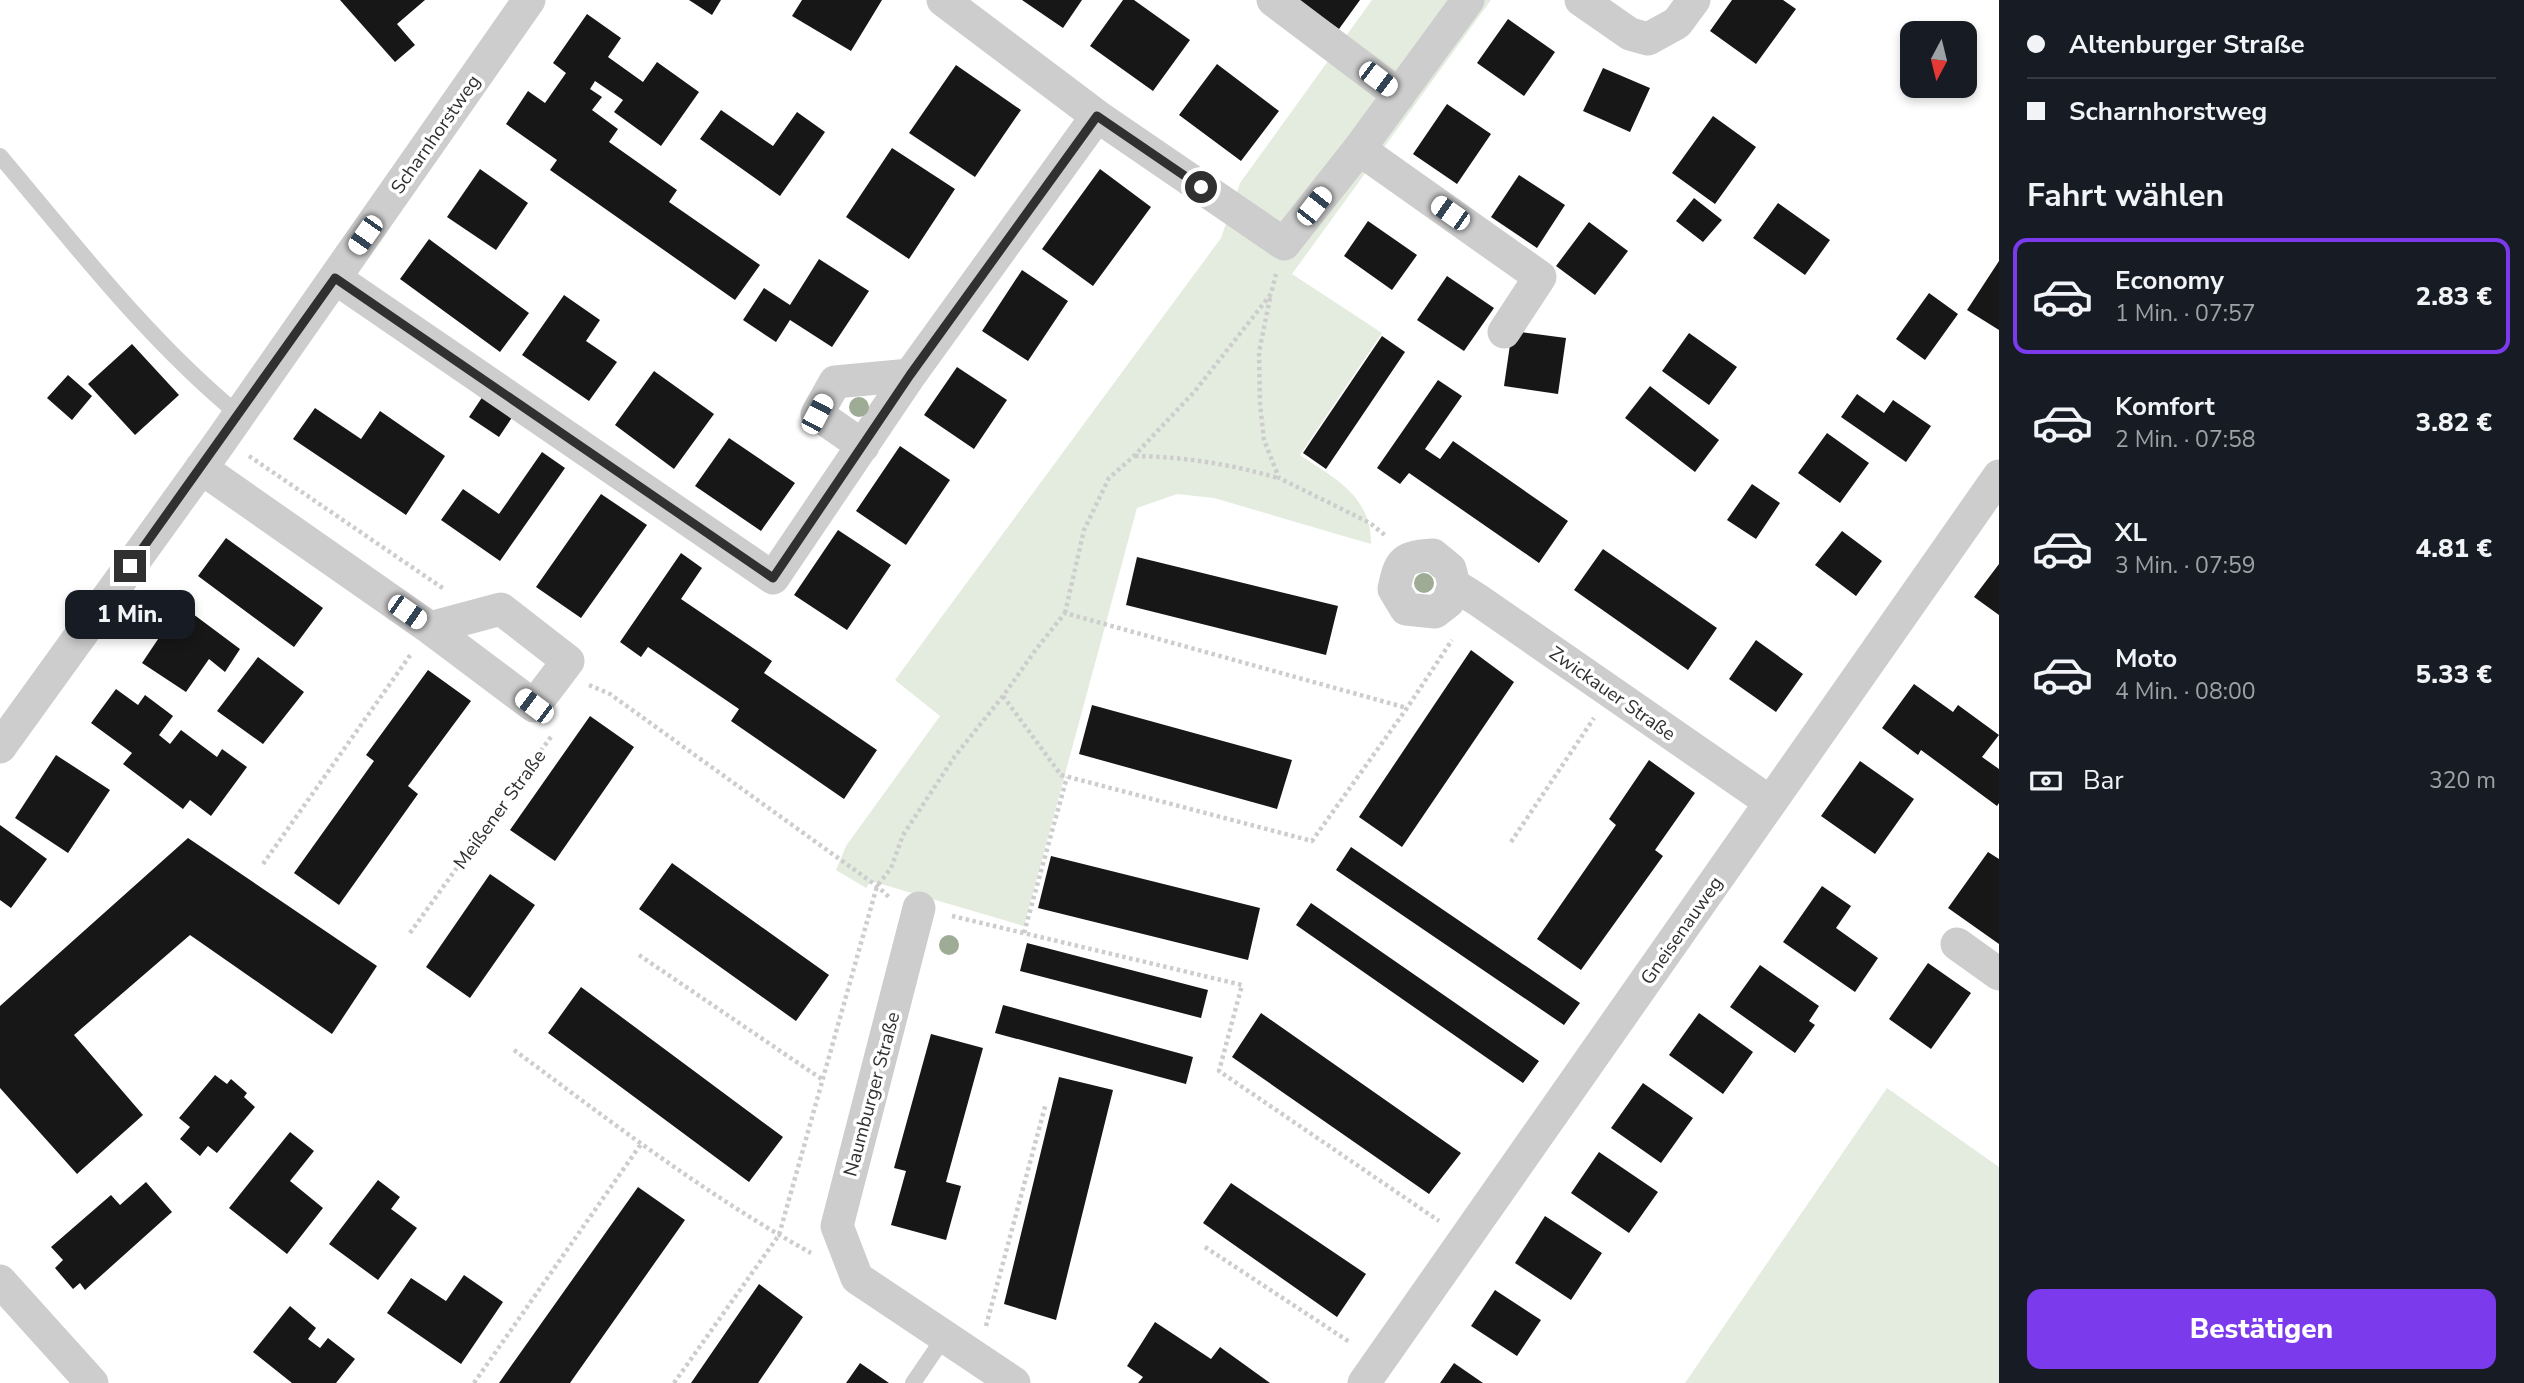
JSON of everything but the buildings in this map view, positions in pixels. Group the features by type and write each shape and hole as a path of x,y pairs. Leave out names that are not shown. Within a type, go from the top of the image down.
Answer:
{"street":[{"name":"Scharnhorstweg","path":"0,747 231,426 529,0"},
{"path":"943,0 1097,116 1284,244 1359,149 1468,0"},
{"path":"1273,0 1399,95"},
{"path":"1581,0 1630,34 1648,39 1677,23 1694,0"},
{"path":"335,278 773,578 910,375 1097,116"},
{"path":"1359,149 1540,277 1504,332"},
{"path":"863,446 817,414 835,382 910,375"},
{"path":"201,468 430,628 534,706 568,661 501,609 430,628"},
{"name":"Gneisenauweg","path":"1371,1372 1998,481"},
{"name":"Zwickauer Straße","path":"1411,556 1433,555 1450,569 1466,592 1770,802"},
{"path":"1411,556 1399,566 1394,589 1406,608 1435,612 1466,592"},
{"name":"Naumburger Straße","path":"919,908 836,1226 857,1278 1014,1383"},
{"path":"1957,944 1999,974"},
{"path":"0,1281 92,1383"}],"lane":[{"path":"0,156 125,303 198,381 231,426"},
{"path":"913,1383 945,1336"}],"path":[{"path":"1279,478 1264,440 1259,352 1284,244"},
{"path":"674,1383 779,1235 877,886 891,868 902,835 955,756 1065,613 1084,530 1109,478 1134,456 1195,391 1271,294"},
{"path":"231,426 443,589 453,587"},
{"path":"1134,456 1204,460 1279,478 1370,523 1411,556"},
{"path":"1003,696 1061,775 1312,841 1407,708 1466,592"},
{"path":"1065,613 1407,708"},
{"path":"263,864 430,628"},
{"path":"568,661 588,685 610,694 877,886 890,899 1242,985 1219,1071 1465,1238"},
{"path":"1511,842 1611,692"},
{"name":"Meißener Straße","path":"410,933 556,730"},
{"path":"1024,933 1067,777"},
{"path":"639,955 822,1080"},
{"path":"514,1050 641,1144 812,1254"},
{"path":"978,1358 1046,1103"},
{"path":"474,1383 641,1144"},
{"path":"1205,1247 1371,1372"}],"shaded area":[{"path":"1372,0 1491,0 1292,274 1382,333 1300,455 1338,481 1358,501 1365,513 1371,544 1214,498 1177,494 1137,508 1024,926 871,881 866,888 836,870 846,846 940,716 895,680 1221,238 1240,183"},
{"path":"1887,1088 1999,1167 1999,1383 1685,1383"}],"route":[{"path":"130,566 335,278 773,578 910,375 1097,116 1201,187"}]}
